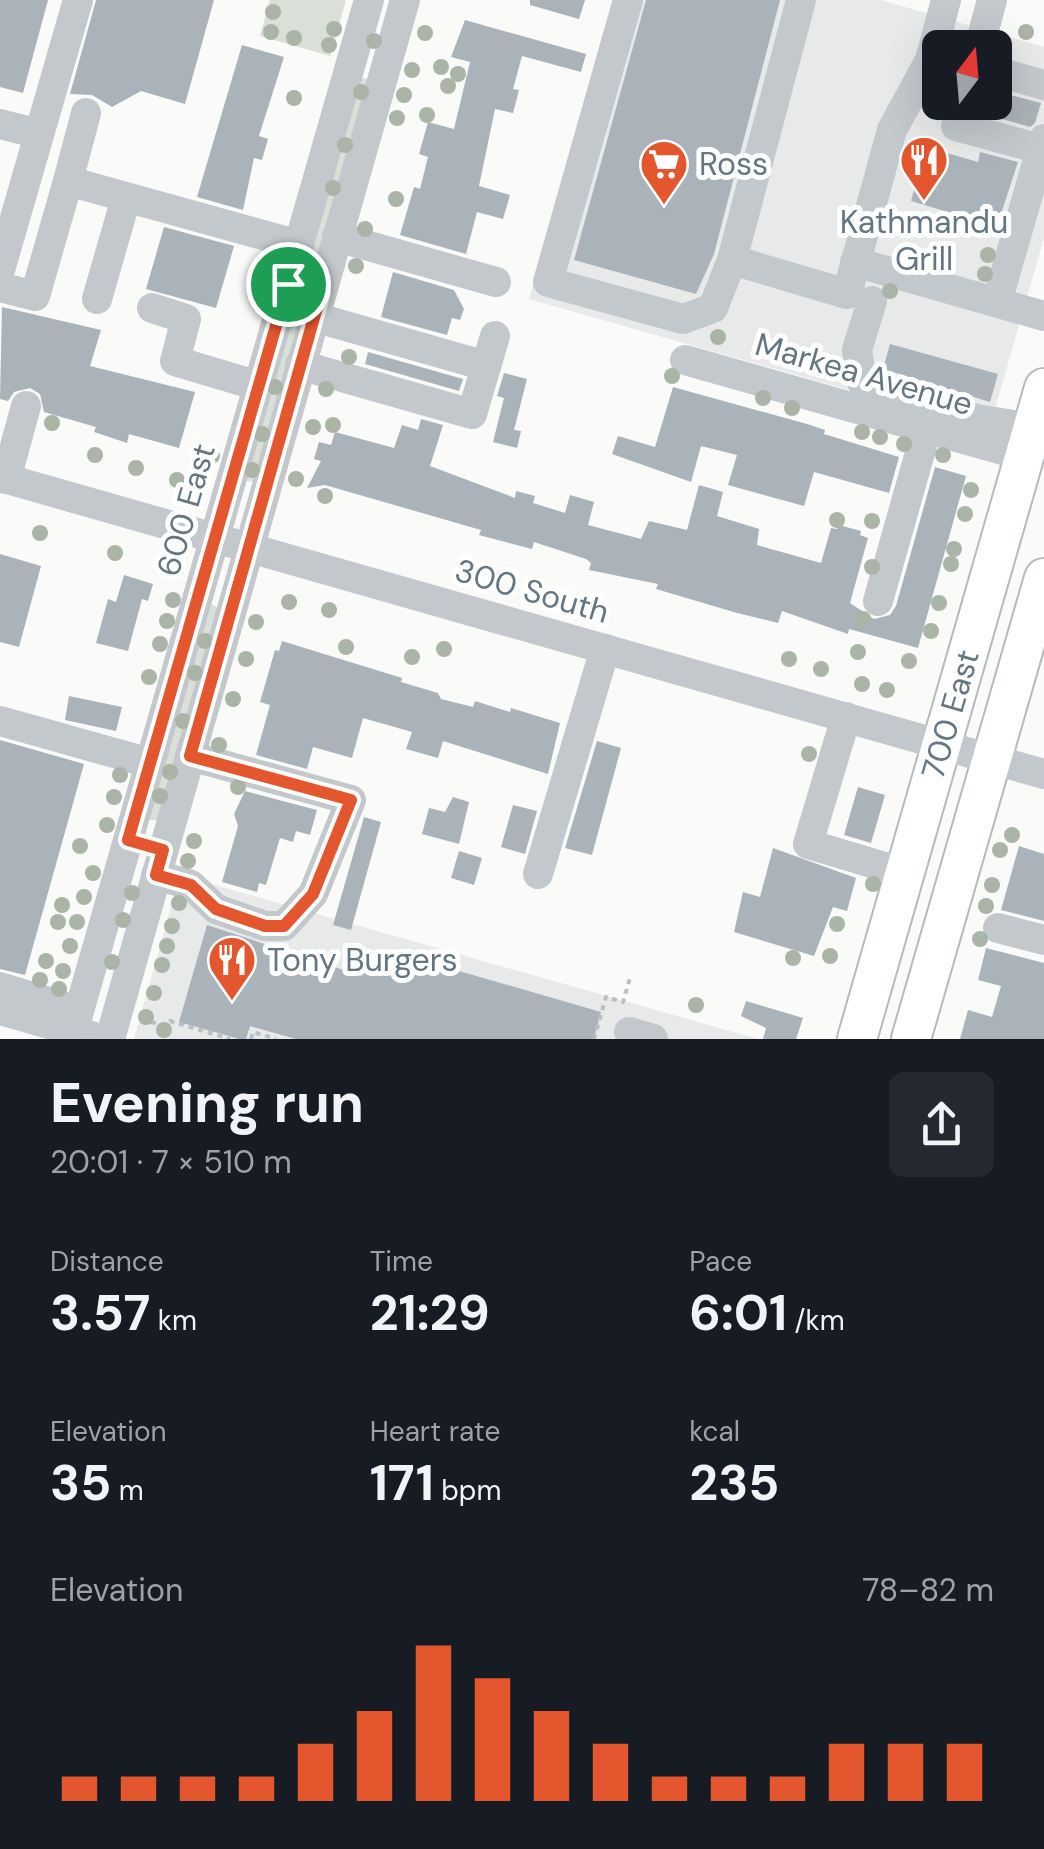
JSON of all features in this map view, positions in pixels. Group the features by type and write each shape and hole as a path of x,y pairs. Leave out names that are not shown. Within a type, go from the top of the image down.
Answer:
{"main road":[{"name":"700 East","path":"857,1039 1044,388"},
{"name":"700 East","path":"911,1039 1044,578"}],"street":[{"path":"0,270 78,0"},
{"name":"600 East","path":"75,1027 369,0"},
{"path":"0,987 75,1027 107,1039 405,0"},
{"path":"628,0 548,282 684,319 713,308 732,260 801,0"},
{"path":"732,260 847,294 892,130 930,60 946,0"},
{"path":"983,30 992,0"},
{"path":"350,65 383,75"},
{"path":"1012,76 1044,85"},
{"path":"0,286 35,296 86,114"},
{"path":"958,120 956,126 1043,146 998,302"},
{"path":"0,124 39,134"},
{"path":"68,181 299,245"},
{"path":"96,299 126,198"},
{"path":"337,237 496,282"},
{"path":"855,262 1044,316"},
{"path":"288,284 318,305 490,351 472,414 300,365"},
{"path":"866,299 839,342 838,371 842,378 976,420 1028,442"},
{"path":"152,308 186,319 175,361 259,386"},
{"name":"Markea Avenue","path":"685,360 927,428 1028,442"},
{"path":"3,478 26,406"},
{"path":"878,602 927,428"},
{"name":"300 South","path":"3,478 1044,774"},
{"path":"538,874 605,649"},
{"path":"846,718 808,844 906,873"},
{"path":"0,720 150,764"},
{"path":"128,840 191,885 216,909 265,926 284,926 313,894 351,800 190,756"},
{"path":"998,928 1044,940"},
{"path":"0,1010 75,1027"}],"path":[{"path":"594,1039 606,997 623,1002 630,978"},
{"path":"151,1022 164,1025 170,1021 230,1039"},
{"path":"251,1039 253,1032 276,1039"}],"shaded area":[{"path":"270,0 346,0 330,56 260,36"},
{"path":"614,0 881,0 985,30 922,30 922,120 1012,120 1012,38 1044,47 1044,238 989,430 529,299"},
{"path":"361,78 367,79 310,281 301,277"},
{"path":"298,297 305,300 253,482 244,480"},
{"path":"211,604 221,610 162,820 150,820 146,816"},
{"path":"180,875 758,1039 134,1039"}],"building":[{"path":"0,0 48,0 23,93 0,87"},
{"path":"96,0 214,0 185,104 141,91 112,107 92,95 70,94"},
{"path":"530,0 585,0 579,19 530,5"},
{"path":"646,0 780,0 714,254 696,294 574,260"},
{"path":"465,20 586,54 581,72 522,56 513,89 519,90 513,113 495,109 479,186 510,195 503,219 477,212 466,254 400,235 414,187 420,189 428,157 419,154 428,122 454,129 470,62 451,57"},
{"path":"242,45 284,57 259,136 268,139 262,160 254,158 243,210 197,197"},
{"path":"1012,96 1041,103 1030,127 1005,120 1012,120"},
{"path":"926,147 978,162 980,152 1018,162 999,220 988,224 911,201"},
{"path":"164,227 234,246 216,308 146,289"},
{"path":"393,272 454,290 464,309 460,320 452,318 447,335 381,317"},
{"path":"2,307 101,330 90,366 195,392 179,448 129,434 127,443 94,432 96,427 44,412 40,394 30,388 14,392 8,401 0,399"},
{"path":"890,344 998,374 990,402 883,369"},
{"path":"368,352 463,379 459,391 365,364"},
{"path":"504,373 527,379 514,430 521,431 517,448 493,442 504,398 497,396"},
{"path":"673,387 807,424 825,430 824,434 899,457 889,493 814,472 804,506 728,485 737,455 701,446 691,482 612,454 618,436 655,447"},
{"path":"421,419 443,425 430,466 515,498 516,491 535,496 533,503 565,513 570,495 594,502 588,525 641,539 649,521 687,530 699,485 723,492 717,516 759,529 757,545 821,563 831,528 837,529 839,525 861,531 860,535 868,538 850,603 874,619 890,615 896,606 935,467 966,476 918,648 849,629 848,634 782,611 778,623 737,613 656,589 658,584 589,570 591,563 586,559 534,542 532,549 479,535 481,530 325,485 307,488 321,461 314,459 319,442 331,445 335,432 394,448 402,425 418,430"},
{"path":"0,554 41,566 19,647 0,642"},
{"path":"124,575 153,584 148,601 142,599 128,651 96,643 108,599 116,602"},
{"path":"282,641 402,678 401,682 438,693 441,699 473,707 475,701 510,712 511,708 560,723 548,774 443,741 438,758 406,749 412,732 363,718 352,758 313,747 307,769 256,755 270,705 260,702 275,650 279,651"},
{"path":"69,696 122,707 116,731 65,720"},
{"path":"0,740 84,764 25,975 0,969"},
{"path":"597,741 621,748 592,855 565,848"},
{"path":"858,787 885,795 871,843 844,835"},
{"path":"245,791 317,810 310,835 296,831 293,842 280,838 266,885 259,883 257,892 222,882 238,826 234,814"},
{"path":"453,797 469,802 459,844 422,834 429,808 445,812"},
{"path":"513,805 537,811 525,854 501,847"},
{"path":"364,817 381,822 351,930 333,925"},
{"path":"1019,846 1044,854 1044,921 1001,910"},
{"path":"773,848 856,878 847,911 833,907 814,956 734,932 743,892 760,897"},
{"path":"459,851 482,858 474,885 451,878"},
{"path":"207,925 362,976 367,957 380,960 383,949 601,1012 594,1039 296,1039 250,1026 246,1039 239,1039 179,1022"},
{"path":"986,948 1044,963 1044,1039 960,1039 968,1010 992,1017 1001,986 978,980"},
{"path":"746,1001 803,1018 796,1039 763,1039 766,1028 741,1016"}],"place":[{"name":"Kathmandu Grill","path":"924,202"},
{"name":"Ross","path":"664,206"},
{"name":"Tony Burgers","path":"232,1002"}],"route":[{"path":"288,284 321,293 190,756 351,800 313,894 284,926 265,926 216,909 191,885 156,875 163,850 128,840 288,284"}]}
